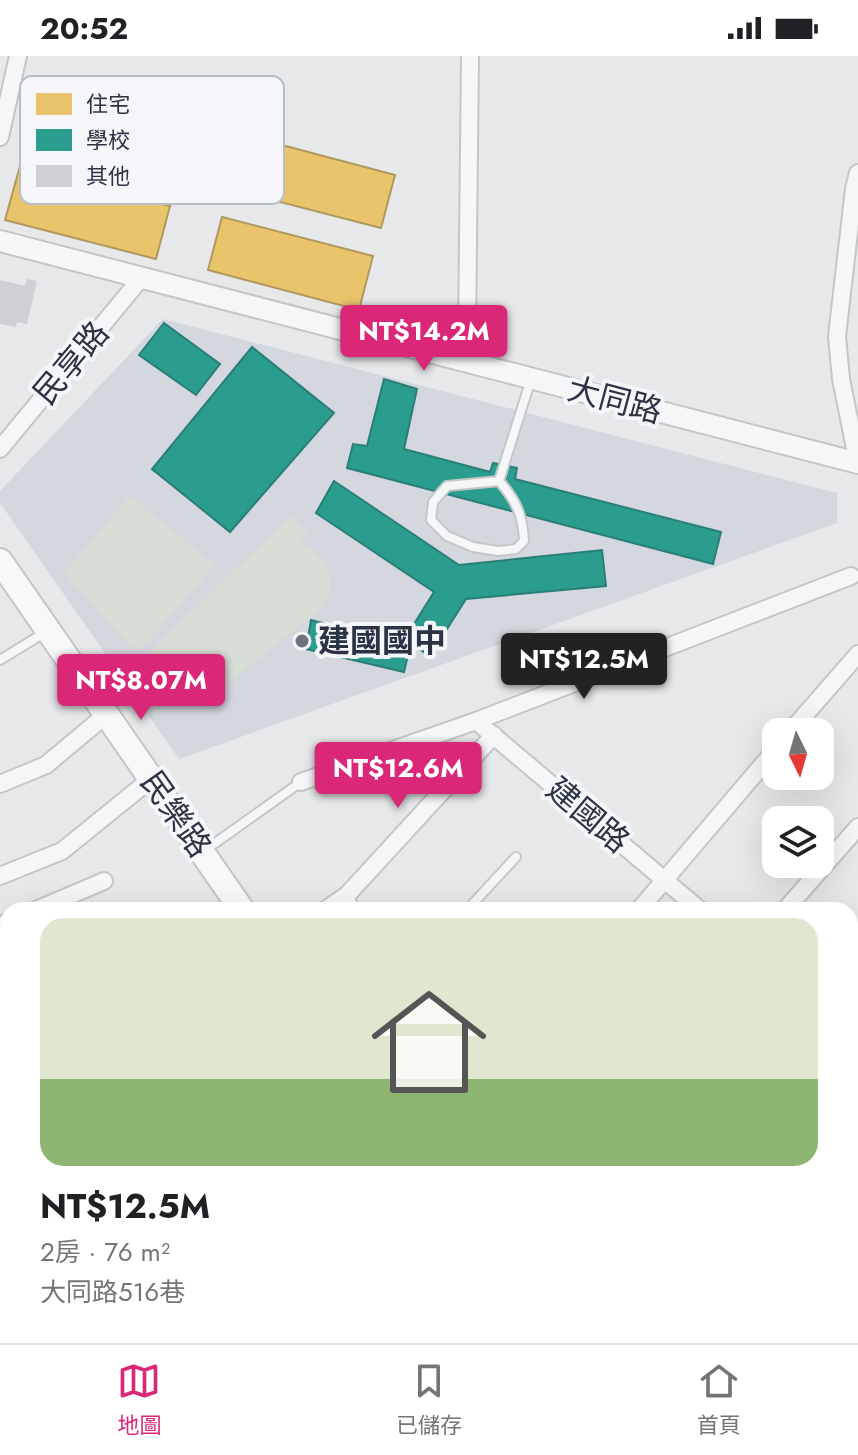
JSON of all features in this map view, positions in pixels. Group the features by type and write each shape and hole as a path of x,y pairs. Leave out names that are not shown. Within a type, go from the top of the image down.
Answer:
{"main road":[{"name":"民樂路","path":"0,561 236,902"}],"street":[{"path":"0,137 18,56"},
{"path":"459,360 467,334 470,56"},
{"path":"858,173 854,189 851,275 837,336 841,379 858,463"},
{"name":"大同路","path":"0,241 858,463"},
{"name":"民享路","path":"0,449 142,277"},
{"path":"301,782 476,721 851,576"},
{"path":"802,718 858,654"},
{"path":"0,784 46,765 107,714"},
{"name":"建國路","path":"476,721 690,902"},
{"path":"337,902 347,895 494,735"},
{"path":"646,902 762,765"},
{"path":"0,876 62,851 151,779"},
{"path":"792,902 858,827"},
{"path":"55,902 104,881"}],"lane":[{"path":"499,481 532,378"},
{"path":"499,481 521,512 524,541 516,549 498,551 473,547 447,536 431,520 433,502 447,486 499,481"},
{"path":"0,660 48,630"},
{"path":"202,852 301,782"},
{"path":"474,902 516,857"},
{"path":"347,895 352,902"}],"shaded area":[{"name":"建國國中","path":"163,319 837,493 837,523 179,759 0,503 0,491"},
{"path":"130,496 215,565 137,653 64,573"},
{"path":"292,516 308,534 299,543 318,555 329,572 329,592 318,612 215,693 194,697 187,695 175,687 156,665 142,677 131,668"}],"building: 住宅":[{"path":"284,146 395,175 381,228 284,203"},
{"path":"20,166 20,204 170,206 156,259 5,220"},
{"path":"222,217 373,256 359,310 208,270"}],"building: 學校":[{"path":"164,323 220,364 196,395 139,355"},
{"path":"252,347 334,413 230,532 152,469"},
{"path":"384,379 417,389 404,449 490,472 493,463 517,468 515,479 721,532 713,564 347,468 353,444 367,446"},
{"path":"334,481 459,565 602,550 606,586 466,599 430,656 404,640 434,592 316,513"},
{"path":"311,620 410,646 404,672 306,649"}],"building: 其他":[{"path":"27,279 37,281 27,324 17,322 16,327 0,324 0,280 25,286"}],"place":[{"name":"建國國中","path":"302,641"}]}
